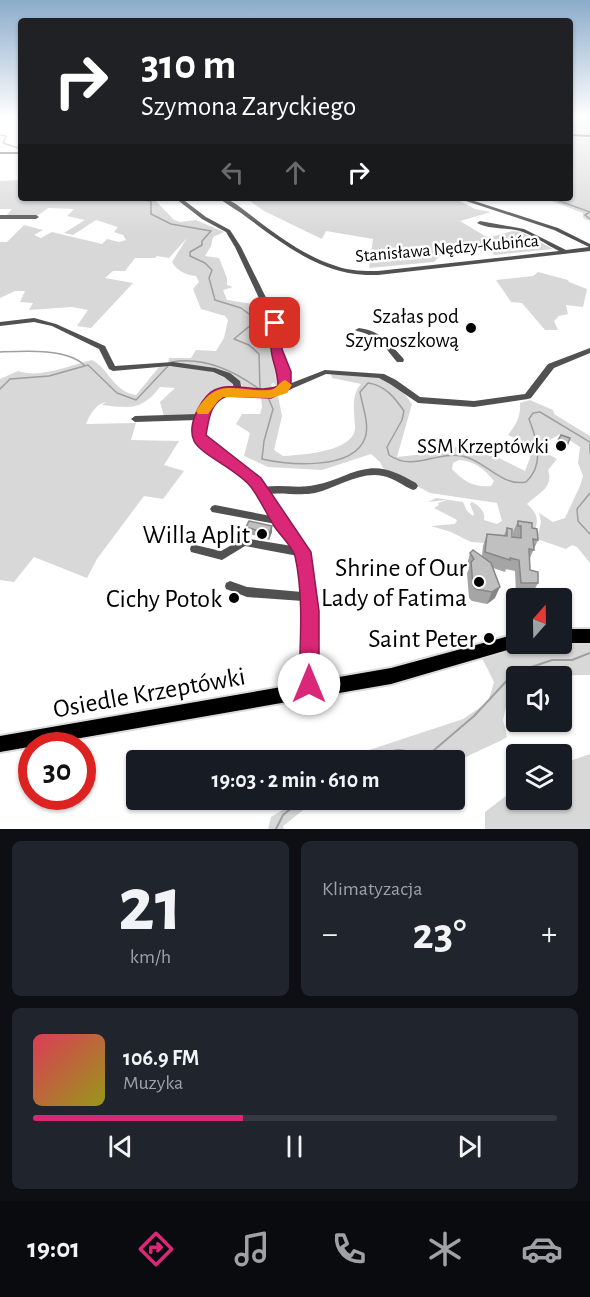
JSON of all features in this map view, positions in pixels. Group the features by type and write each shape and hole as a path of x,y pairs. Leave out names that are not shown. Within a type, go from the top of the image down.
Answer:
{"main road":[{"path":"572,636 590,636"},
{"name":"Osiedle Krzeptówki","path":"0,744 409,672 506,644"}],"street":[{"path":"182,201 204,218 228,231 238,247 277,328 276,349 285,372 285,388"},
{"name":"Stanisława Nędzy-Kubińca","path":"227,201 314,261 348,272 378,273 590,248"},
{"path":"469,201 556,229 590,248"},
{"path":"0,217 36,217"},
{"path":"480,223 522,230 564,252"},
{"path":"0,324 34,320 54,325 102,348 113,369 171,364 223,373 237,383 238,392"},
{"path":"359,330 380,336 400,360"},
{"path":"310,690 309,597 303,552 279,521 263,491 242,469 201,441 199,431 201,417 206,406 217,395 226,392 271,394 326,372 354,373 390,380 418,400 483,403 528,396 551,366 590,350"},
{"path":"135,419 201,417"},
{"path":"263,491 316,489 365,471 402,478 413,486"},
{"path":"214,509 279,521"},
{"path":"195,549 224,556 239,543 244,542 303,552"},
{"path":"230,586 247,592 309,597"}],"shaded area":[{"path":"573,157 590,157 590,221 583,218 583,213 552,201 573,201"},
{"path":"18,180 18,201 156,201 174,220 180,222 196,220 224,232 213,237 205,256 219,258 227,278 227,285 233,287 223,290 227,300 253,304 263,311 263,325 254,328 254,339 269,345 277,356 282,386 278,389 274,383 271,384 274,392 248,392 240,383 221,371 168,363 169,358 191,358 196,350 216,351 224,338 228,320 225,316 201,309 193,289 199,282 196,276 182,272 172,262 187,238 169,258 157,256 155,258 135,258 125,271 113,271 105,278 133,283 91,328 77,326 88,310 72,307 29,310 33,303 20,302 25,291 15,291 0,298 0,242 7,242 24,225 43,230 34,235 41,238 52,232 102,244 107,239 119,242 126,240 123,235 114,232 118,227 96,220 73,235 64,233 85,220 67,216 74,209 48,208 37,216 6,216 12,209 0,209 0,181"},
{"path":"250,201 460,201 475,209 491,212 460,221 485,236 491,237 513,231 521,232 553,249 494,255 487,246 443,246 443,253 434,262 369,268 373,239 326,231 322,239 264,211"},
{"path":"538,272 568,280 587,289 583,307 566,305 568,314 559,316 554,321 558,330 545,330 522,303 511,302 496,280 533,276"},
{"path":"92,360 122,390 136,395 159,367 199,368 217,374 234,384 235,387 210,398 202,407 199,415 164,416 160,402 175,388 160,387 147,400 134,406 102,405 106,402 96,407 86,424 136,423 131,440 179,441 164,465 184,471 163,499 144,496 97,559 87,578 34,557 14,582 0,580 0,379 18,371 45,372"},
{"path":"331,373 376,377 396,386 404,394 412,404 397,457 433,453 457,447 499,458 525,471 530,458 528,444 508,435 520,412 520,403 530,400 553,410 554,414 590,436 590,563 577,547 572,545 566,549 537,539 541,522 539,513 553,522 565,518 583,476 578,463 580,447 560,434 550,440 543,440 548,454 557,459 548,470 547,485 527,504 536,517 537,524 534,533 515,530 498,544 471,542 451,532 431,526 455,524 457,520 434,508 439,505 438,503 447,500 428,502 436,498 463,502 467,511 473,516 470,504 472,502 481,510 484,520 497,524 502,521 497,503 430,493 383,468 371,454 322,470 268,467 244,456 250,433 236,424 242,414 260,414 261,397 278,396 282,416 274,450 283,456 327,450 348,441 354,434 354,398 361,384 332,378","holes":["459,460 479,466 487,473 494,481 491,486 470,483 452,469 453,463"]},
{"path":"572,641 590,641 590,675 572,675 572,666 506,666 506,706 503,720 507,737 465,757 465,750 369,750 463,719 488,702 494,682 481,656 506,649 506,654 572,654"},
{"path":"590,754 590,829 485,829 485,812 506,796 506,810 572,810 572,760"},
{"path":"283,810 303,810 283,826 284,829 268,829 271,817"}],"building":[{"path":"561,435 570,438 567,446 557,442"},
{"path":"249,521 272,526 269,534 246,527"},
{"path":"518,521 532,523 532,528 537,529 538,540 533,539 534,550 529,549 530,570 538,572 538,583 521,583 519,560 510,558 510,560 485,552 487,534 507,536 507,528 512,529 512,537 521,538 521,526 518,526"},
{"path":"473,550 491,563 500,587 492,592 476,589 473,586 471,562 474,559 470,553"}],"waterway":[{"path":"151,201 151,214 171,224 211,231 202,241 202,245 190,252 190,256 205,263 212,270 209,278 215,300 241,308 257,320 234,339 249,345 259,354 260,389"},
{"path":"559,201 590,212 585,215 590,219"},
{"path":"0,352 56,353 84,365"},
{"path":"171,362 196,361 220,367 263,392"},
{"path":"0,389 10,379 49,376 88,365 117,393 136,400 168,366"},
{"path":"267,395 273,409 264,441 262,459 273,461 303,464 334,461 358,449 365,438 367,427 360,392 368,383 384,389 404,411 402,420 387,447 389,455 398,460 407,462 452,455 462,456 478,462 509,481 526,482 536,468 538,452 529,419 533,413 540,412 590,442"},
{"path":"590,444 590,453"},
{"path":"590,493 577,509 578,521 590,534"},
{"path":"434,750 474,716 514,673 552,660 572,660 590,653"},
{"path":"276,829 283,815 289,810"}],"slow traffic":[{"path":"203,411 213,398 221,393 271,394 282,390 285,385"}],"place":[{"name":"Szałas pod Szymoszkową","path":"471,328"},
{"name":"SSM Krzeptówki","path":"561,446"},
{"name":"Willa Aplit","path":"262,534"},
{"name":"Shrine of Our Lady of Fatima","path":"479,582"},
{"name":"Cichy Potok","path":"234,598"},
{"name":"Saint Peter","path":"489,638"}],"route":[{"path":"275,323 278,336 276,349 285,372 285,388 271,394 226,392 217,395 204,410 199,435 201,441 250,475 263,491 279,521 303,552 310,611 309,684"}]}
